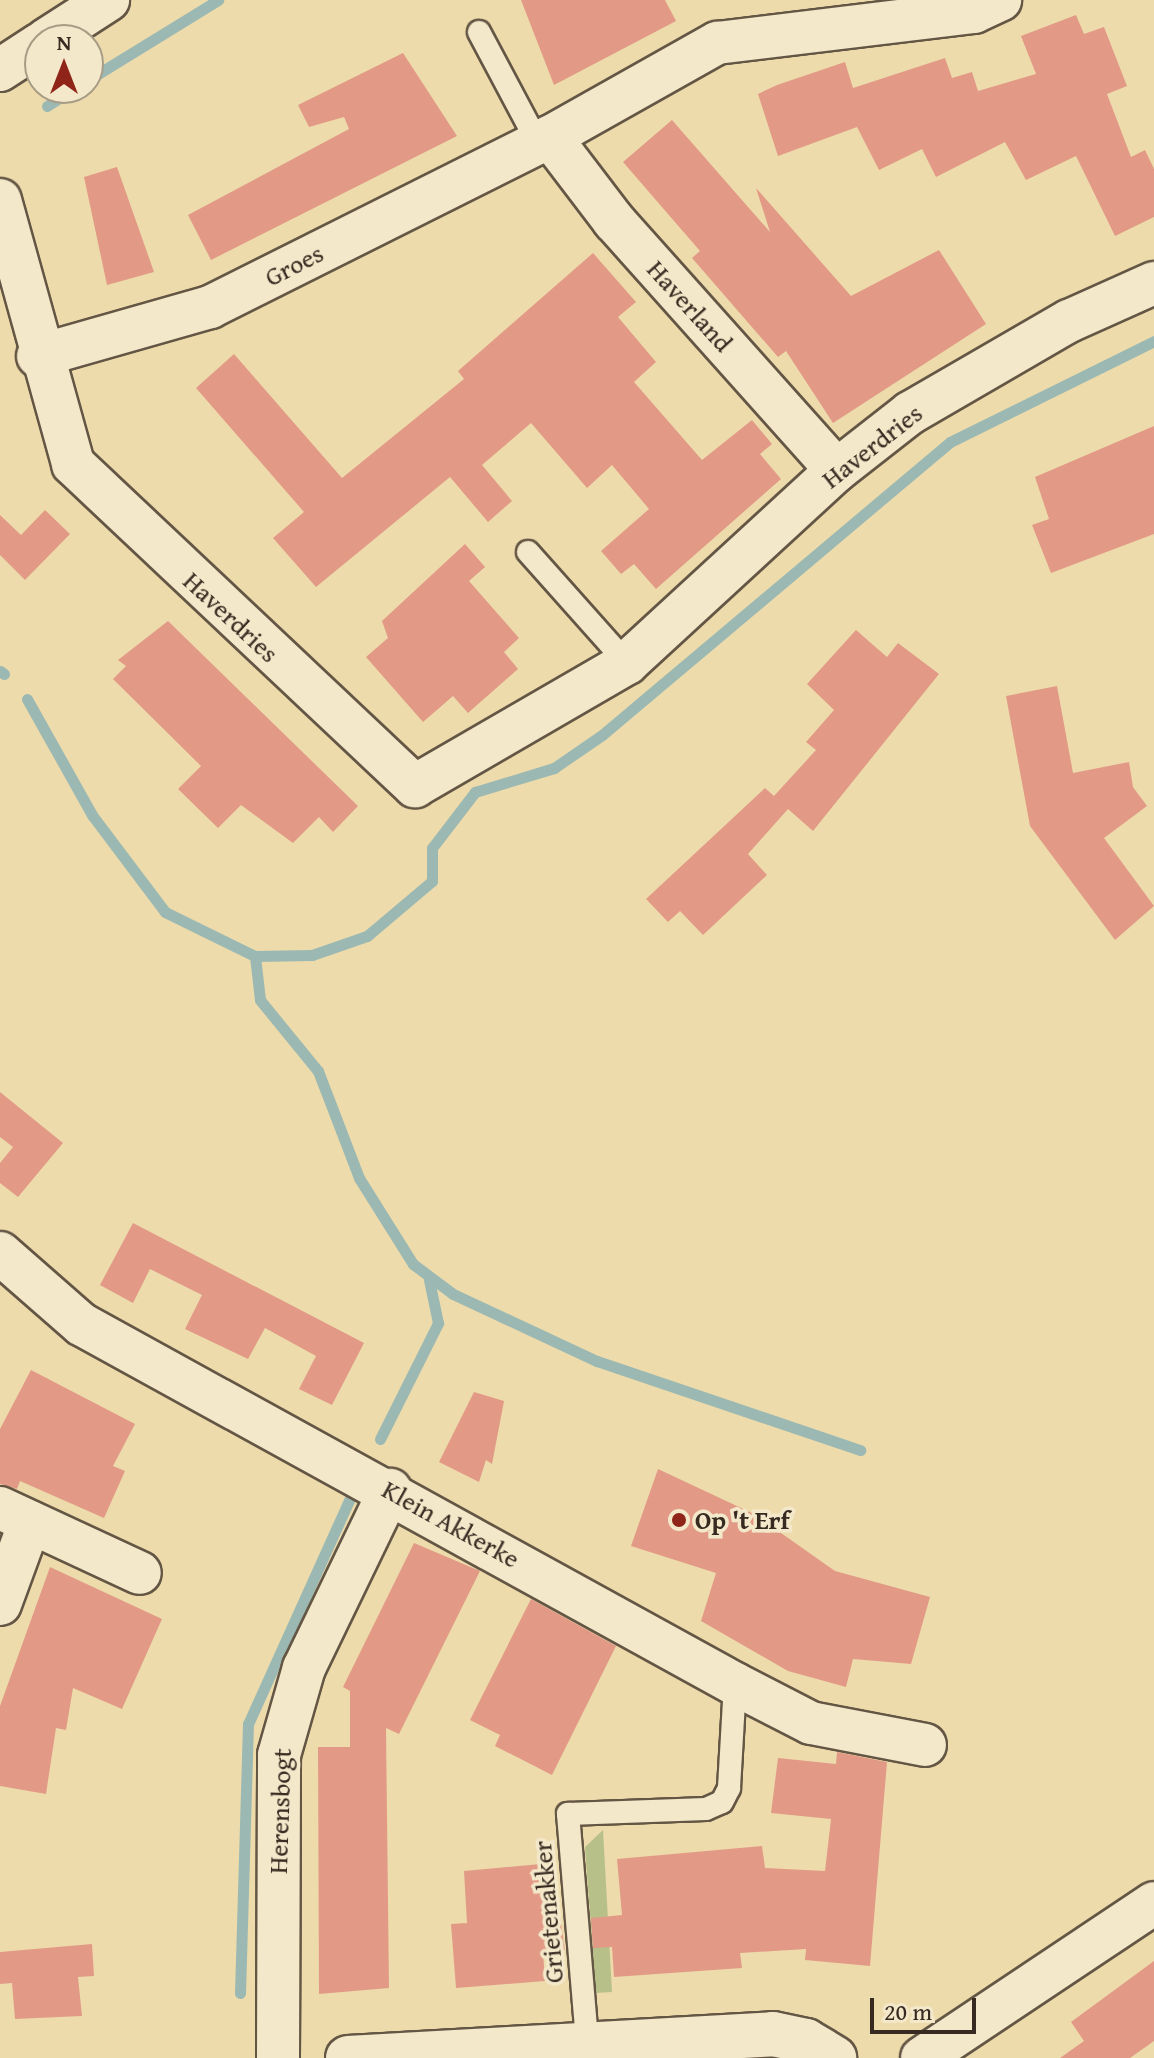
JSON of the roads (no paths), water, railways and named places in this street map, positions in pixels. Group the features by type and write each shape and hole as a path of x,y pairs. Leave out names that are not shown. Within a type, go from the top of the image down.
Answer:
{"street":[{"path":"71,24 108,0"},
{"name":"Groes","path":"38,356 210,307 544,140 717,43 895,10 974,12 1000,0"},
{"path":"0,70 24,54"},
{"name":"Haverland","path":"544,140 837,470"},
{"name":"Haverdries","path":"0,200 38,356 73,464 415,786 627,663 837,470 923,405 1069,321 1154,283"},
{"name":"Klein Akkerke","path":"0,1253 81,1324 390,1490 735,1684 811,1723 925,1745"},
{"name":"Herensbogt","path":"278,2058 279,1755 304,1668 390,1490"},
{"path":"0,1604 15,1515 140,1573"},
{"path":"922,2058 1154,1903"},
{"path":"348,2058 587,2040 773,2034 806,2041 834,2058"}],"lane":[{"path":"479,32 544,140"},
{"path":"528,552 627,663"},
{"name":"Grietenakker","path":"587,2040 568,1814 706,1809 722,1802 729,1788 735,1684"}],"waterway":[{"path":"104,70 218,0"},
{"path":"255,956 312,955 367,936 432,881 432,848 475,792 554,768 602,735 950,442 1154,341"},
{"path":"0,671 4,674"},
{"path":"27,699 92,815 165,912 255,956 260,1000 318,1071 359,1178 413,1264 453,1294 597,1361 860,1450"},
{"path":"380,1439 438,1323 429,1280"},
{"path":"240,1993 248,1724 351,1496"}],"place":[{"name":"Op 't Erf","path":"679,1520"}]}
